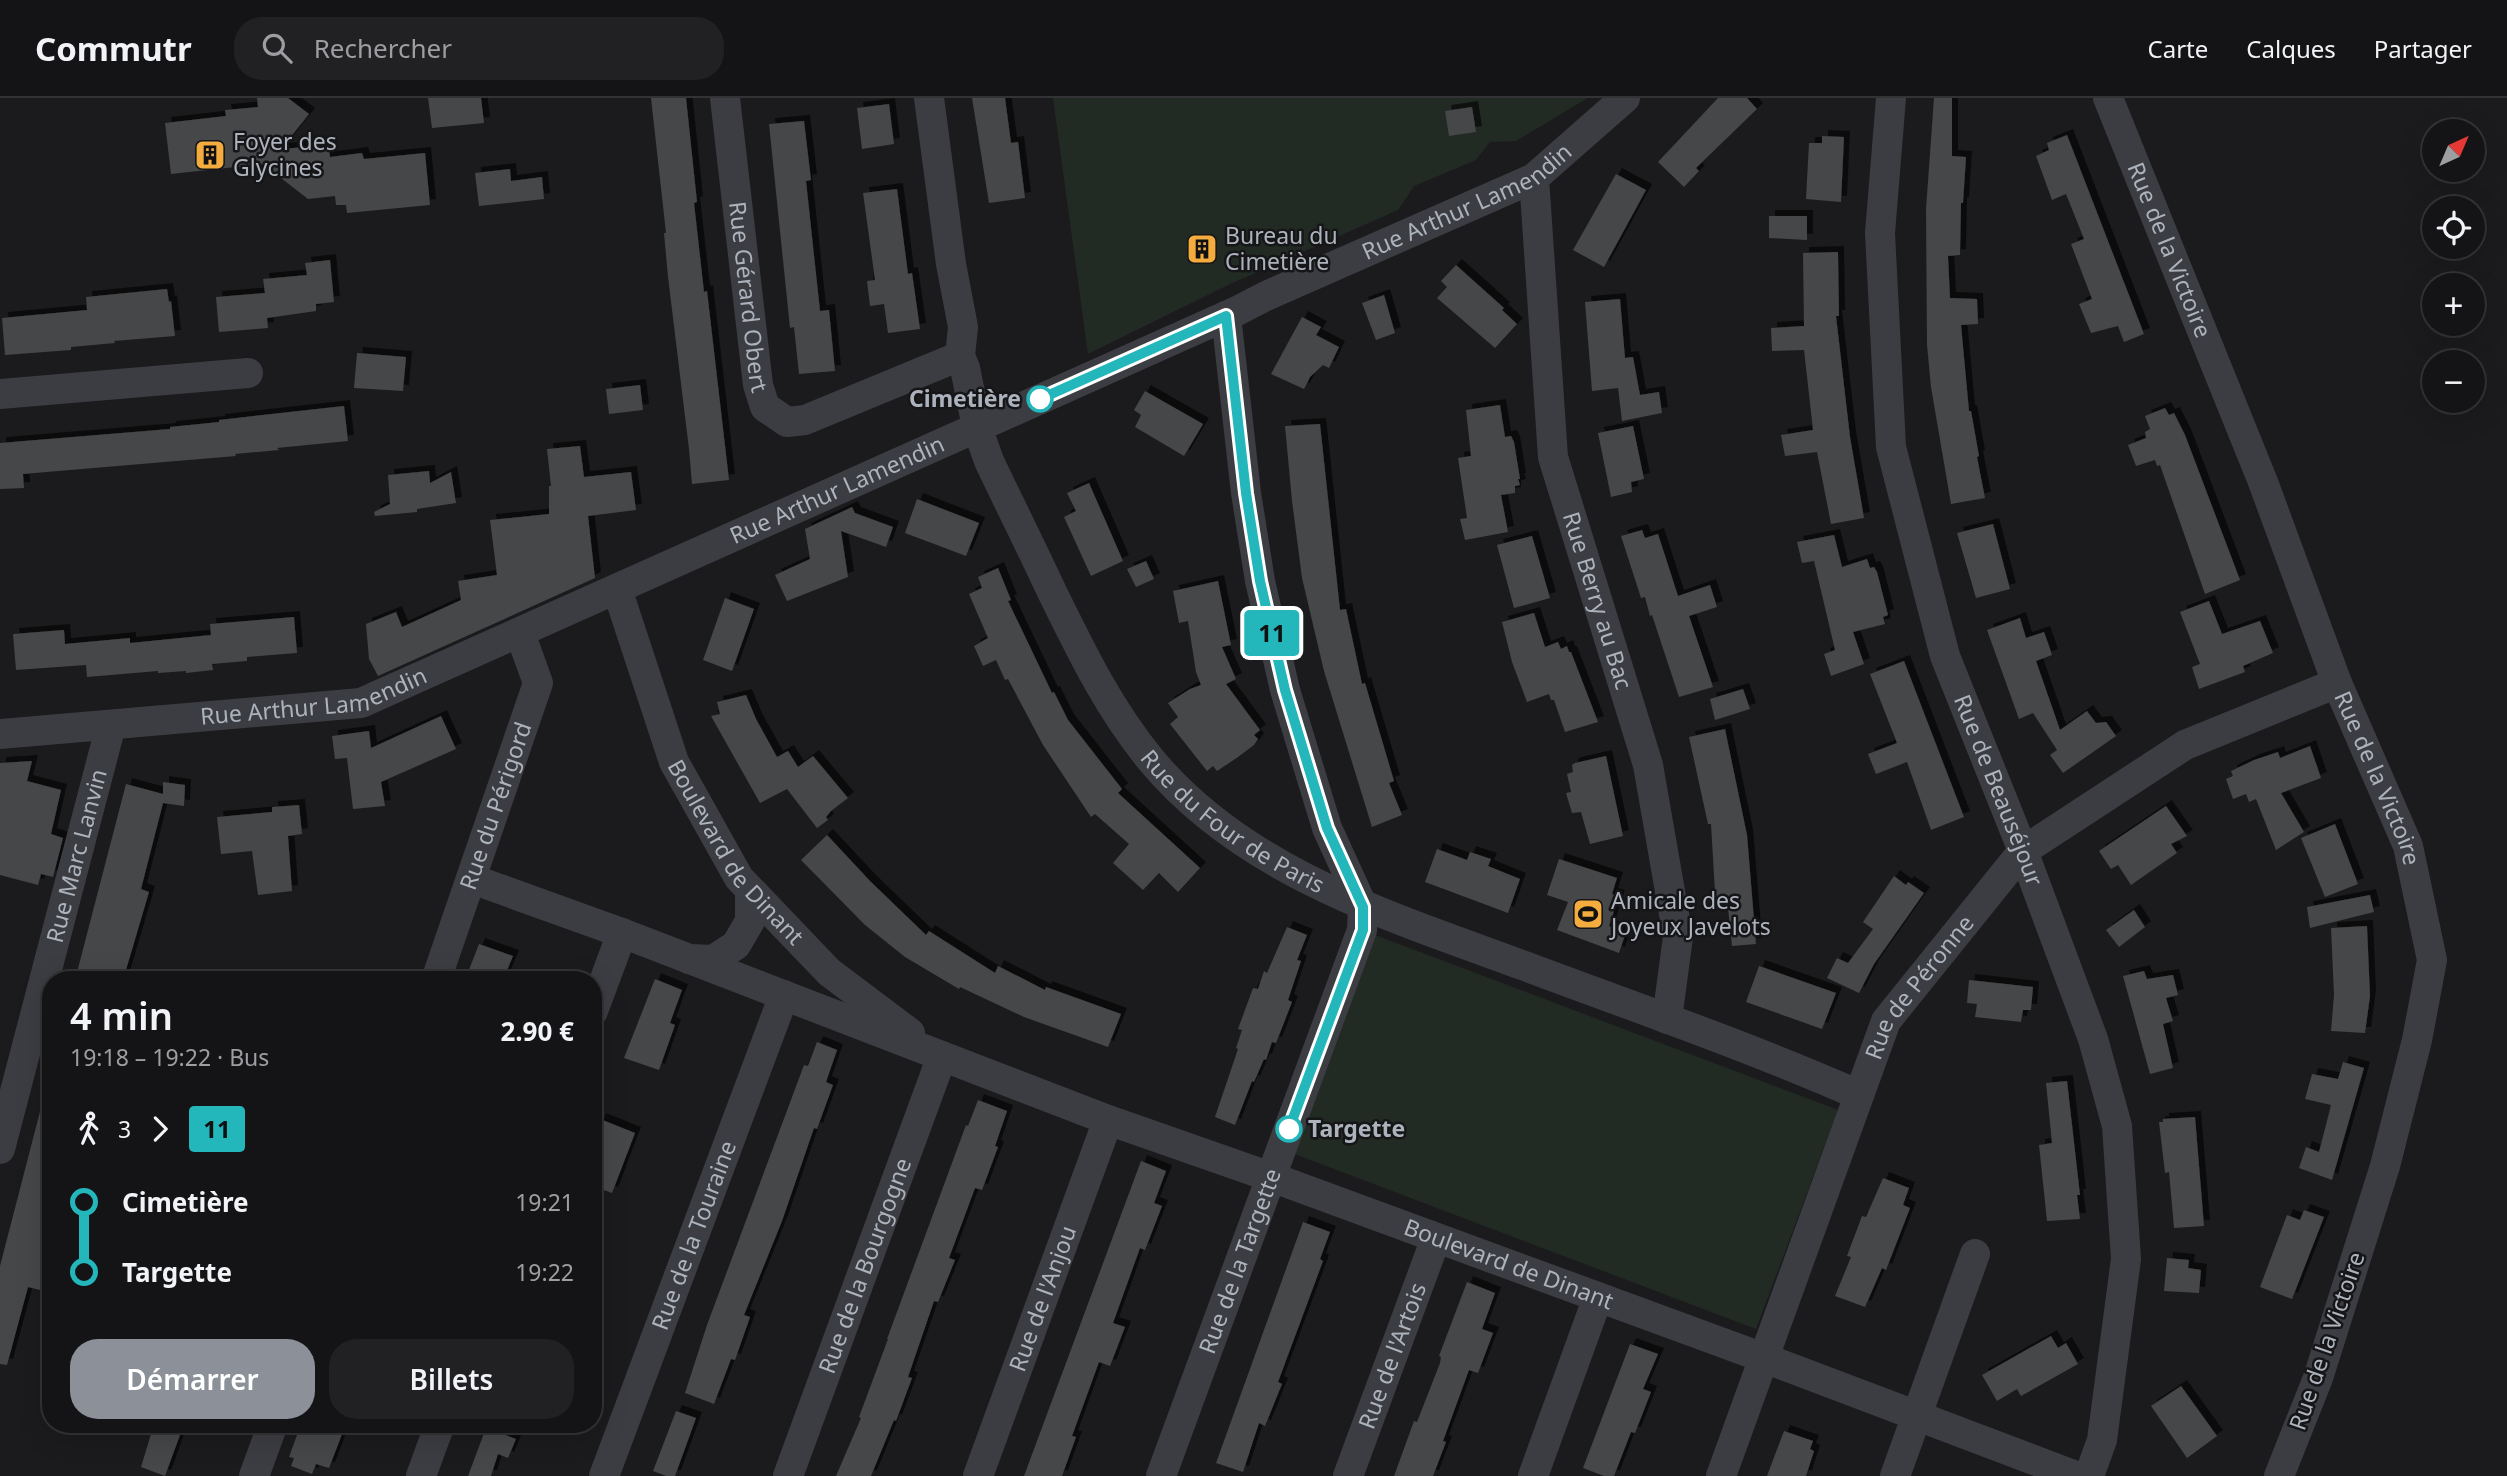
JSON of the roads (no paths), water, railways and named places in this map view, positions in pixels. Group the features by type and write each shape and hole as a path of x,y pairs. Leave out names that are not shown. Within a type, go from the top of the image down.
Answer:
{"street":[{"name":"Rue Gérard Obert","path":"725,98 758,385 765,407 787,422 805,420 960,356"},
{"path":"929,98 951,264 963,327 960,356 978,427"},
{"name":"Rue Arthur Lamendin","path":"0,734 361,703 1534,178 1625,98"},
{"name":"Rue de Beauséjour","path":"1891,98 1880,233 1891,447 1945,656 2023,851 2093,1039 2117,1126 2126,1259 2102,1440 2089,1476"},
{"name":"Rue de la Victoire","path":"2108,98 2263,482 2337,683 2408,846 2432,960 2417,1041 2385,1166 2318,1378 2279,1476"},
{"name":"Rue Berry au Bac","path":"1534,178 1553,457 1648,765 1678,937 1667,1019"},
{"path":"1226,316 1246,493 1260,581 1285,690 1327,828 1363,907"},
{"path":"0,394 248,373"},
{"name":"Rue du Four de Paris","path":"978,427 989,461 1093,676 1116,715 1153,762 1187,796 1238,838 1287,868 1363,907 1667,1019 1859,1095"},
{"name":"Boulevard de Dinant","path":"617,589 674,762 739,878 829,972 942,1056"},
{"name":"Rue du Périgord","path":"439,971 538,684 520,633"},
{"name":"Rue de Péronne","path":"1721,1476 1886,1021 2023,851 2185,745 2337,683"},
{"name":"Rue Marc Lanvin","path":"47,971 111,725"},
{"name":"Boulevard de Dinant","path":"472,879 622,933 1108,1120 1764,1358 2076,1476"},
{"path":"689,959 713,960 736,945 750,921 750,890"},
{"name":"Rue de la Targette","path":"1161,1476 1363,930 1363,907"},
{"path":"602,987 622,933"},
{"name":"Rue Marc Lanvin","path":"0,1149 42,989"},
{"name":"Rue de la Touraine","path":"604,1476 784,995"},
{"name":"Rue de la Bourgogne","path":"788,1476 942,1056"},
{"name":"Rue de l'Anjou","path":"978,1476 1108,1120"},
{"name":"Rue de l'Artois","path":"1348,1476 1436,1238"},
{"path":"1895,1476 1975,1254"},
{"path":"1534,1476 1598,1297"},
{"path":"254,1476 270,1433"},
{"path":"421,1476 437,1433"}],"place":[{"name":"Foyer des Glycines","path":"210,155"},
{"name":"Bureau du Cimetière","path":"1202,249"},
{"name":"Cimetière","path":"1040,399"},
{"name":"Amicale des Joyeux Javelots","path":"1588,914"},
{"name":"Targette","path":"1289,1129"}]}
